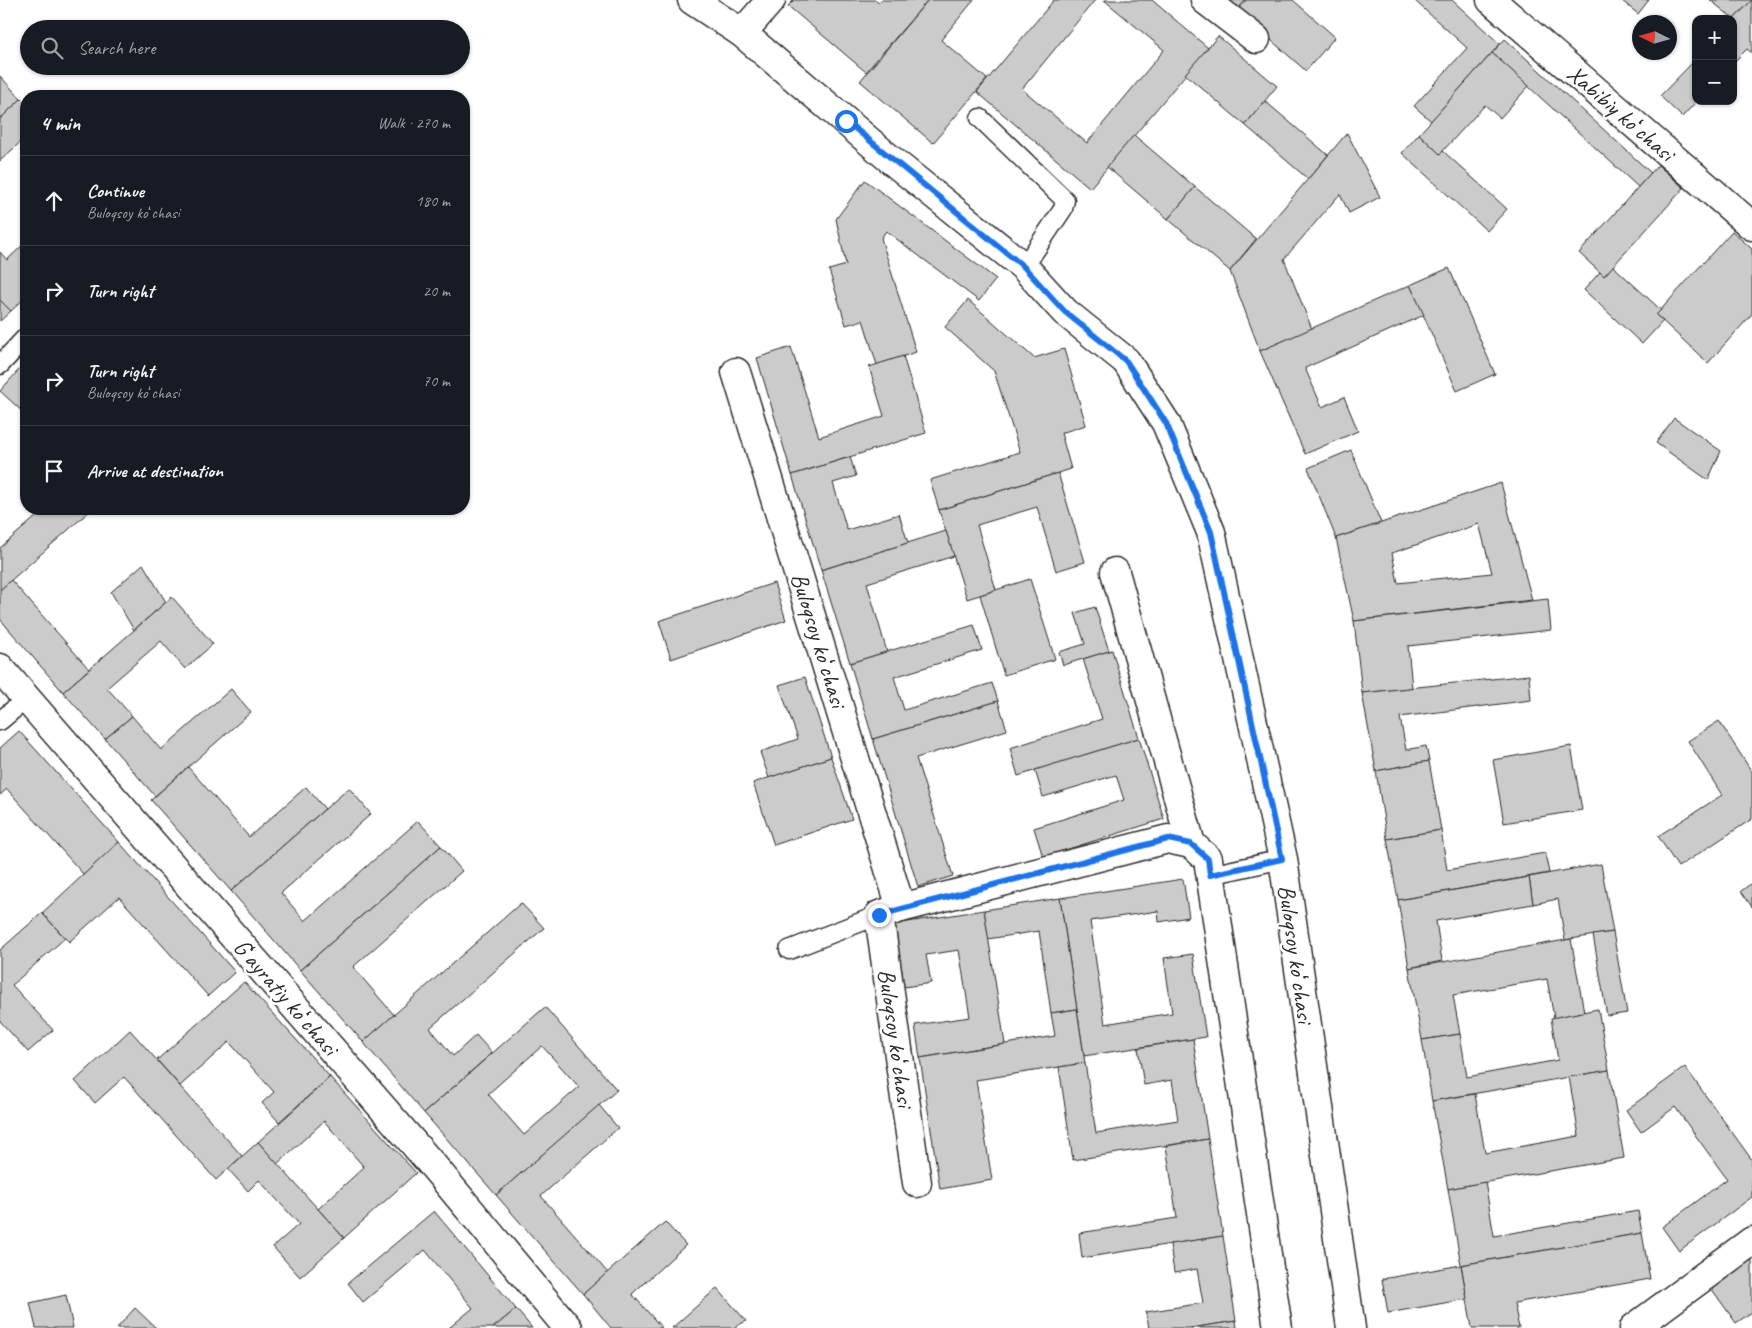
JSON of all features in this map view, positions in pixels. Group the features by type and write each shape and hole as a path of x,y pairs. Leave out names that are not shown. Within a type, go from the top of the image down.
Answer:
{"street":[{"name":"Buloqsoy koʻchasi","path":"692,0 742,34 890,159 1024,267 1065,312 1126,361 1166,423 1211,532 1282,859 1351,1328"},
{"path":"742,34 771,0"},
{"path":"1205,0 1256,39"},
{"name":"Xabibiy koʻchasi","path":"1491,0 1752,226"},
{"name":"Buloqsoy koʻchasi","path":"736,372 890,912 917,1183"},
{"path":"1115,572 1191,844"},
{"name":"Gʻayratiy koʻchasi","path":"0,668 435,1168 568,1328"},
{"path":"890,912 1168,839 1191,844 1208,859 1278,1328"},
{"path":"1634,1328 1752,1241"}],"lane":[{"path":"980,118 1065,200 1063,209 1024,267"},
{"path":"0,366 20,344"},
{"path":"0,721 26,699"},
{"path":"1210,875 1282,859"},
{"path":"789,950 890,912"}],"building":[{"path":"794,0 876,0 879,2 881,0 928,0 866,72 788,6"},
{"path":"928,0 974,0 941,40 987,79 933,143 860,81"},
{"path":"1054,0 1095,0 1022,89 1087,143 1164,50 1104,0 1152,0 1208,48 1090,188 977,92"},
{"path":"1226,0 1246,0 1237,10"},
{"path":"1246,0 1293,0 1335,37 1306,71 1237,10"},
{"path":"1414,0 1452,0 1500,44 1431,121 1414,106 1467,48"},
{"path":"1621,0 1649,0 1638,14"},
{"path":"1710,0 1752,0 1737,16 1729,15"},
{"path":"1752,0 1752,53 1747,49 1737,59 1737,16"},
{"path":"1218,36 1277,86 1245,125 1185,74"},
{"path":"1505,39 1651,173 1638,187 1492,53"},
{"path":"1492,53 1529,86 1500,118 1485,105 1440,154 1419,134"},
{"path":"1692,63 1693,105 1682,117 1660,96"},
{"path":"0,76 20,100 0,119"},
{"path":"20,100 20,143 0,161 0,119"},
{"path":"1265,101 1328,155 1308,179 1245,125"},
{"path":"1347,133 1380,197 1349,213 1340,194 1284,259 1312,329 1260,351 1230,271"},
{"path":"1419,134 1440,154 1443,151 1507,209 1487,231 1402,153"},
{"path":"1134,135 1195,187 1168,219 1107,167"},
{"path":"1658,165 1684,188 1604,276 1579,253"},
{"path":"865,180 996,279 979,301 886,231 881,238 916,352 877,365 863,320 846,325 829,270 846,265 836,219"},
{"path":"1195,187 1256,239 1230,271 1168,219"},
{"path":"1732,231 1752,249 1752,314 1708,363 1656,315"},
{"path":"20,248 20,303 11,311 0,300 0,252 7,260"},
{"path":"1613,266 1661,310 1656,315 1663,321 1642,344 1584,290 1600,272 1604,276"},
{"path":"1449,268 1495,374 1457,391 1410,285"},
{"path":"1410,285 1424,315 1305,368 1322,407 1344,397 1358,431 1305,454 1260,351"},
{"path":"0,300 11,311 0,321"},
{"path":"968,300 1034,358 1064,349 1086,425 1061,433 1071,469 939,510 930,480 1020,452 994,371 945,327"},
{"path":"791,347 819,437 884,416 869,367 903,356 926,433 792,475 757,358"},
{"path":"20,369 20,409 0,391"},
{"path":"1674,418 1721,451 1708,480 1656,443"},
{"path":"1351,450 1381,523 1336,538 1308,468"},
{"path":"850,457 856,476 833,483 847,530 899,514 908,543 821,570 792,475"},
{"path":"1058,473 1085,562 1056,571 1037,507 977,525 996,590 967,599 939,510"},
{"path":"1501,483 1532,600 1354,621 1336,538","holes":["1479,524 1492,573 1398,583 1392,553"]},
{"path":"38,515 85,515 0,590 0,548"},
{"path":"946,531 954,556 867,583 887,652 850,663 821,570"},
{"path":"143,564 166,602 134,630 111,592"},
{"path":"1030,579 1055,659 1004,675 980,595"},
{"path":"11,580 89,669 63,692 0,619 0,590"},
{"path":"774,583 786,620 671,659 659,621"},
{"path":"172,597 213,644 185,669 161,641 107,688 132,716 105,739 63,692"},
{"path":"1548,599 1551,630 1408,646 1412,688 1362,693 1354,621"},
{"path":"1095,607 1109,651 1063,665 1059,652 1085,644 1075,613"},
{"path":"974,625 982,650 894,677 904,710 992,683 998,701 873,739 850,663"},
{"path":"1112,650 1139,738 1018,776 1010,748 1102,719 1083,659"},
{"path":"1529,675 1531,700 1400,717 1406,750 1426,746 1429,761 1376,771 1362,693"},
{"path":"805,677 831,757 769,778 760,752 798,739 779,685"},
{"path":"231,689 251,712 155,796 105,739 132,716 161,750"},
{"path":"998,701 1007,730 916,758 953,876 918,887 873,739"},
{"path":"1719,721 1752,772 1752,819 1678,867 1658,836 1722,795 1688,741"},
{"path":"19,731 119,842 84,875 7,789 0,795 0,748"},
{"path":"1139,738 1164,819 1043,857 1034,828 1124,800 1116,775 1043,797 1035,770"},
{"path":"1571,746 1582,810 1504,823 1493,760"},
{"path":"831,757 852,819 774,845 753,783"},
{"path":"1429,761 1441,830 1387,839 1376,771"},
{"path":"188,767 249,837 306,787 325,809 231,891 151,800"},
{"path":"349,788 371,814 281,893 305,921 418,821 441,846 300,970 231,891"},
{"path":"1441,830 1447,870 1545,853 1549,873 1398,900 1387,839"},
{"path":"119,842 235,972 208,996 119,897 69,942 42,913"},
{"path":"441,846 462,871 353,967 394,1015 363,1042 300,970"},
{"path":"1601,864 1613,932 1565,940 1558,899 1533,904 1529,877"},
{"path":"1529,877 1533,904 1436,921 1442,961 1409,968 1398,900"},
{"path":"1183,879 1189,917 1159,922 1158,911 1090,921 1105,1024 1172,1013 1164,958 1193,954 1206,1037 1084,1056 1060,898"},
{"path":"1752,883 1752,907 1741,891"},
{"path":"1060,898 1077,1009 1051,1013 1039,931 988,939 984,910"},
{"path":"521,903 544,928 430,1028 453,1056 476,1035 492,1053 424,1113 363,1042"},
{"path":"984,910 1005,1044 920,1058 915,1025 970,1017 959,950 926,955 931,983 904,987 895,924"},
{"path":"42,913 65,938 12,985 53,1030 28,1052 0,1021 0,950"},
{"path":"1613,932 1627,1013 1607,1016 1593,935"},
{"path":"1571,939 1584,1012 1554,1018 1547,979 1453,995 1460,1034 1422,1040 1409,968"},
{"path":"244,982 330,1077 279,1122 262,1103 274,1092 229,1042 180,1086 157,1060"},
{"path":"545,1007 617,1090 496,1195 424,1113","holes":["542,1046 579,1087 524,1135 488,1094"]},
{"path":"1077,1009 1085,1063 976,1080 992,1180 940,1189 920,1058 1055,1036 1051,1013"},
{"path":"1598,1009 1609,1070 1432,1101 1422,1040 1460,1034 1467,1077 1558,1060 1551,1018"},
{"path":"130,1030 242,1156 216,1180 124,1077 95,1103 75,1081"},
{"path":"1193,1039 1208,1139 1073,1160 1059,1067 1085,1063 1096,1133 1178,1120 1172,1080 1144,1085 1138,1048"},
{"path":"1685,1067 1752,1160 1752,1197 1679,1251 1662,1227 1727,1179 1675,1107 1641,1132 1626,1110"},
{"path":"1609,1070 1624,1158 1448,1189 1432,1101 1475,1094 1485,1153 1579,1136 1569,1077"},
{"path":"330,1077 416,1173 344,1238 318,1209 364,1167 324,1121 277,1164 258,1142"},
{"path":"599,1105 618,1128 541,1196 608,1273 583,1294 496,1195"},
{"path":"1208,1139 1223,1236 1082,1258 1079,1233 1177,1218 1166,1146"},
{"path":"258,1142 344,1238 300,1277 273,1247 299,1224 259,1180 248,1191 228,1169"},
{"path":"1485,1182 1494,1236 1638,1211 1642,1233 1461,1265 1448,1189"},
{"path":"434,1211 516,1309 493,1328 449,1328 473,1308 425,1250 363,1302 348,1283"},
{"path":"665,1222 686,1245 632,1294 662,1328 611,1328 583,1294"},
{"path":"1642,1233 1650,1279 1514,1303 1519,1328 1472,1328 1461,1265"},
{"path":"1223,1236 1236,1321 1191,1328 1149,1328 1146,1312 1203,1303 1197,1269 1174,1273 1170,1244"},
{"path":"1752,1258 1752,1312 1736,1323 1711,1288"},
{"path":"1461,1265 1467,1299 1388,1313 1382,1279"},
{"path":"717,1288 746,1321 733,1328 672,1328"},
{"path":"66,1295 73,1328 36,1328 30,1303"},
{"path":"135,1308 156,1328 117,1328"},
{"path":"516,1309 532,1328 493,1328"},
{"path":"1236,1321 1237,1328 1191,1328"}],"route":[{"path":"846,121 1024,267 1065,312 1126,361 1166,423 1211,532 1282,859 1210,875 1208,859 1191,844 1168,839 879,915"}]}
